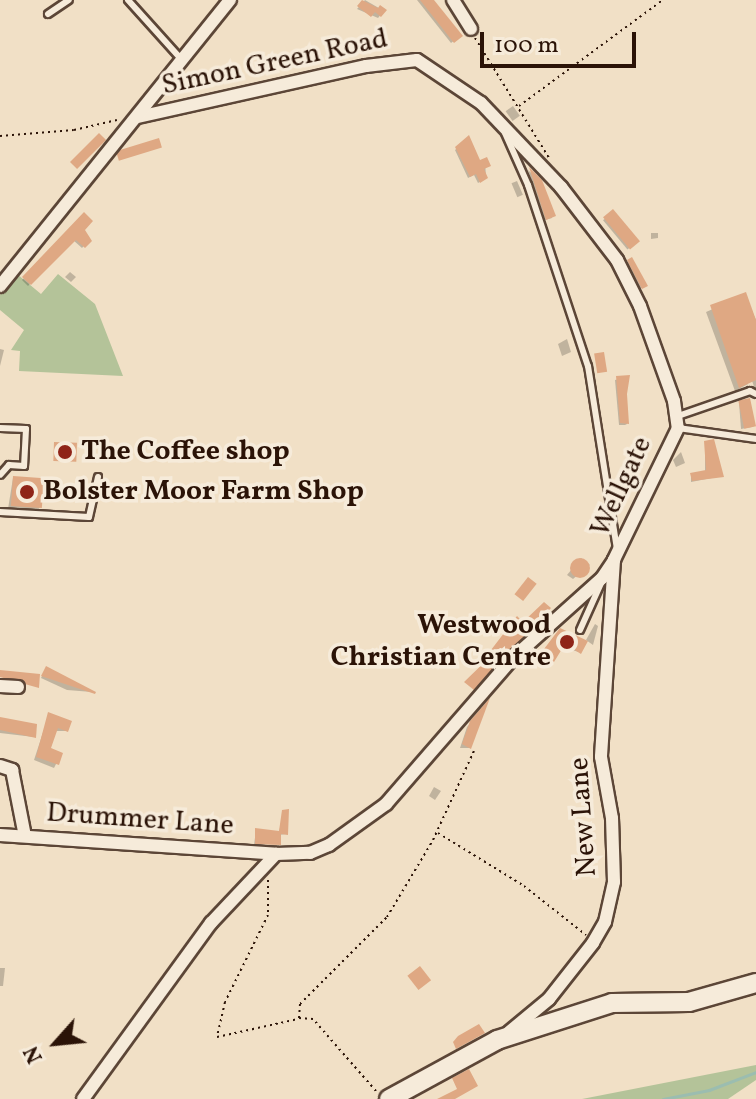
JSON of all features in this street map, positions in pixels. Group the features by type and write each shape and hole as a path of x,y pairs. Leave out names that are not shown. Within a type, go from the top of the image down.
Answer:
{"street":[{"path":"0,286 230,0"},
{"path":"453,0 471,29"},
{"name":"Simon Green Road","path":"138,117 405,59 441,72 499,121 561,187 617,260 640,306 674,401"},
{"name":"Wellgate","path":"612,594 616,556 678,422 674,401"},
{"name":"Drummer Lane","path":"0,835 276,854 310,853 359,828 433,755 514,657 602,578 616,556"},
{"name":"New Lane","path":"497,1040 549,999 593,943 605,922 614,882 612,818 601,757 612,594"},
{"path":"0,686 18,687"},
{"path":"6,768 25,836"},
{"path":"83,1099 207,928 276,854"},
{"path":"389,1099 497,1040 612,1003 689,1002 756,983"}],"lane":[{"path":"48,14 69,0"},
{"path":"128,0 182,60"},
{"path":"499,121 528,185 583,350 616,556"},
{"path":"678,422 750,391 756,394"},
{"path":"678,422 756,439"},
{"path":"0,428 26,429 24,466 9,465 0,475"},
{"path":"0,512 89,517 98,477"},
{"path":"580,630 602,578"}],"path":[{"path":"518,106 663,0"},
{"path":"471,29 552,164"},
{"path":"0,136 74,130 138,117"},
{"path":"299,1018 300,1004 387,917 433,840 474,751"},
{"path":"437,832 524,886 593,943"},
{"path":"276,854 269,868 268,915 225,1002 217,1037 299,1018 313,1019 382,1099"}],"green space":[{"path":"17,274 41,294 58,274 95,304 123,376 19,371 20,351 11,350 24,330 0,310 0,295"},
{"path":"756,1065 756,1080 728,1099 582,1099"}],"building":[{"path":"362,0 387,10 381,17 375,12 371,17 357,6"},
{"path":"420,0 434,0 463,36 454,43"},
{"path":"99,133 106,140 77,169 70,162"},
{"path":"469,135 480,160 487,157 491,166 484,169 488,178 480,183 476,174 470,177 455,147"},
{"path":"159,138 162,148 119,161 116,151"},
{"path":"529,167 542,180 556,216 546,220"},
{"path":"613,209 640,241 630,250 603,217"},
{"path":"84,212 93,221 85,230 92,241 85,248 76,240 31,285 22,277"},
{"path":"632,257 648,286 642,289 627,260"},
{"path":"746,292 756,320 756,380 739,388 710,305"},
{"path":"604,352 607,372 597,373 594,354"},
{"path":"630,375 627,394 629,424 620,423 616,376"},
{"path":"750,398 756,426 744,429 738,400"},
{"path":"714,439 724,477 692,481 690,473 706,470 704,441"},
{"name":"The Coffee shop","path":"54,442 77,443 76,462 53,461"},
{"name":"Bolster Moor Farm Shop","path":"13,476 44,478 42,508 11,506"},
{"path":"580,558 587,561 590,568 587,575 580,578 573,575 570,568 573,561"},
{"path":"528,577 537,584 523,601 514,594"},
{"path":"544,602 551,608 474,690 464,682 494,653 491,650 517,616 523,622"},
{"name":"Westwood Christian Centre","path":"560,628 588,641 581,654 565,644 554,662 541,653"},
{"path":"46,666 96,692 95,694 41,676"},
{"path":"0,670 40,674 39,688 0,677"},
{"path":"490,698 471,749 462,744 470,721"},
{"path":"48,712 72,721 68,732 58,728 51,748 63,753 59,765 36,757"},
{"path":"0,717 37,724 36,738 0,730"},
{"path":"289,809 288,835 281,834 281,845 255,844 255,828 279,831 282,810"},
{"path":"420,966 431,980 418,990 407,976"},
{"path":"479,1024 485,1033 456,1049 453,1042 458,1036"},
{"path":"469,1069 478,1086 455,1099 437,1099 457,1089 452,1078"}],"waterway":[{"path":"663,1099 709,1090 756,1072"}],"place":[{"name":"The Coffee shop","path":"65,452"},
{"name":"Bolster Moor Farm Shop","path":"27,492"},
{"name":"Westwood Christian Centre","path":"567,642"}]}
